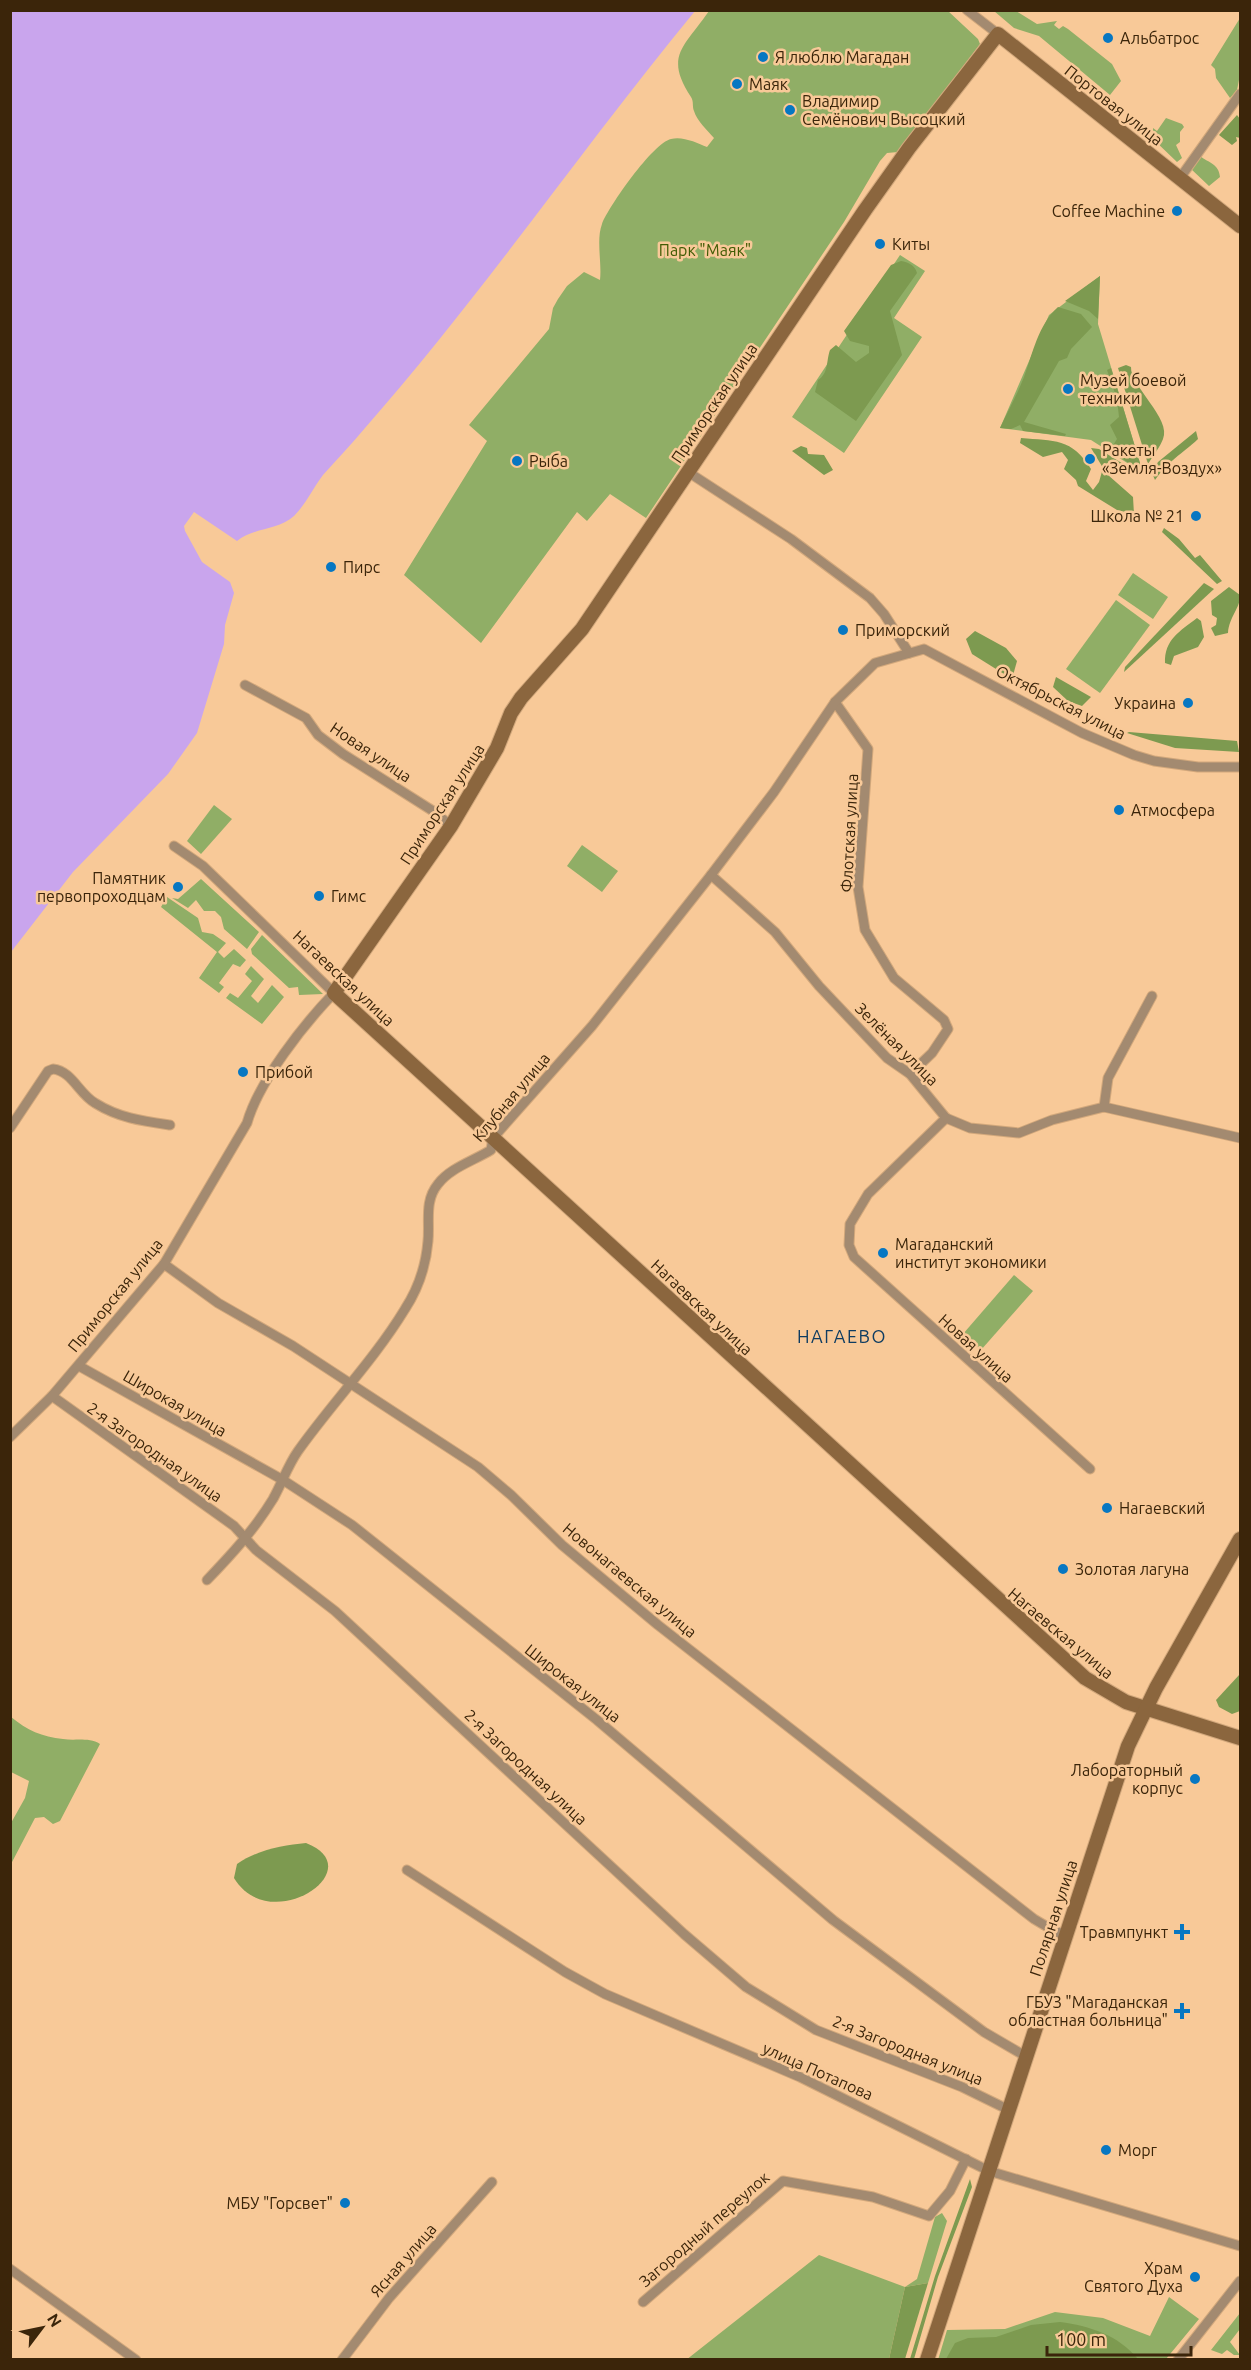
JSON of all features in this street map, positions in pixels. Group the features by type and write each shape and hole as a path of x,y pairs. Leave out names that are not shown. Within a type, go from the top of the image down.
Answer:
{"street":[{"name":"Портовая улица","path":"967,10 1240,226"},
{"name":"Приморская улица","path":"10,1437 79,1366 164,1264 247,1123 252,1106 308,1020 334,993 451,826 497,748 511,714 521,698 582,628 885,181 998,34"},
{"path":"1180,178 1240,94"},
{"path":"688,472 791,539 870,598 884,614 909,653"},
{"name":"Октябрьская улица","path":"861,675 875,663 924,649 1082,733 1134,755 1154,761 1198,767 1240,767"},
{"name":"Клубная улица","path":"207,1580 247,1538 283,1480 296,1454 352,1384 405,1310 418,1284 428,1242 428,1201 438,1184 452,1171 490,1150 493,1138 592,1026 774,792 835,702 861,675"},
{"name":"Новая улица","path":"245,686 306,718 326,742 433,810 451,826"},
{"name":"Флотская улица","path":"835,702 868,750 858,887 865,930 894,978 944,1020 948,1029 932,1053 910,1074"},
{"name":"Нагаевская улица","path":"174,846 203,866 334,993 1064,1659 1104,1691 1126,1702 1240,1738"},
{"name":"Зелёная улица","path":"711,874 775,932 819,986 887,1058 910,1074 946,1118"},
{"path":"1104,1107 1108,1078 1152,996"},
{"path":"10,1128 48,1071 53,1069 66,1074 92,1102 123,1118 170,1125"},
{"path":"946,1118 970,1128 1019,1133 1052,1120 1104,1107 1240,1138"},
{"name":"Новая улица","path":"946,1118 868,1194 850,1224 849,1245 854,1257 877,1280 1090,1469"},
{"name":"Новонагаевская улица","path":"164,1264 218,1303 293,1346 478,1467 512,1495 562,1545 658,1625 1034,1919 1044,1926 1066,1934"},
{"name":"Широкая улица","path":"79,1366 283,1480 352,1525 597,1720 833,1920 984,2032 1027,2057"},
{"name":"2-я Загородная улица","path":"52,1396 160,1471 247,1538 256,1550 335,1611 684,1934 746,1986 816,2030 962,2087 1010,2110"},
{"name":"Полярная улица","path":"927,2360 1120,1767 1146,1708 1239,1546"},
{"name":"улица Потапова","path":"407,1870 565,1972 605,1994 800,2077 989,2171 1240,2246"},
{"name":"Загородный переулок","path":"643,2302 783,2181 873,2197 929,2216 950,2191 966,2159"},
{"name":"Ясная улица","path":"342,2360 389,2298 492,2182"},
{"path":"10,2269 136,2360"},
{"path":"1178,2360 1240,2281"}],"green space":[{"name":"Парк \"Маяк\"","path":"709,11 948,11 978,39 980,44 902,148 898,152 887,153 880,161 844,222 646,518 610,494 587,521 577,512 481,643 404,575 487,441 469,425 549,329 553,308 567,286 584,272 600,280 600,230 606,215 622,190 643,163 663,143 680,138 707,147 714,138 695,115 692,99 679,71 678,61 685,43"},
{"path":"994,11 1016,11 1037,24 1057,21 1054,25 1059,29 1063,26 1068,29 1112,64 1121,81 1110,95 1039,36 1014,28"},
{"path":"1240,18 1239,80 1237,90 1230,98 1216,78 1215,69 1211,65"},
{"path":"1237,115 1240,119 1240,138 1236,137 1237,141 1232,145 1219,135"},
{"path":"1166,118 1184,127 1180,132 1180,142 1176,145 1182,158 1177,162 1153,139 1153,128 1157,131"},
{"path":"1200,156 1216,166 1219,173 1220,177 1209,186 1190,168"},
{"path":"900,255 925,271 894,318 922,337 844,453 792,417"},
{"path":"901,261 911,264 917,273 890,311 902,355 856,421 815,392 818,380 826,370 830,350 836,345 856,362 869,353 869,346 850,341 844,331 891,265"},
{"path":"1100,276 1098,324 1143,473 1091,440 1000,428 1049,315"},
{"path":"1100,276 1098,319 1089,311 1065,301"},
{"path":"1058,307 1081,314 1092,327 1071,349 1067,358 1059,361 1024,422 1066,434 1065,436 1023,431 1020,425 1011,429 1000,428 1021,384 1041,331"},
{"path":"1126,365 1131,367 1132,375 1157,412 1164,431 1162,442 1148,464 1118,368"},
{"path":"1111,368 1143,473 1110,450 1117,439 1110,425 1119,417 1117,399 1107,370"},
{"path":"1196,431 1198,439 1170,462 1155,480 1152,473 1158,462"},
{"path":"1021,438 1053,441 1069,446 1084,459 1091,469 1086,481 1093,490 1099,482 1103,468 1091,448 1099,449 1133,470 1128,472 1112,465 1108,475 1133,497 1134,514 1117,510 1078,486 1076,480 1064,469 1068,460 1062,452 1043,457 1020,443"},
{"path":"801,446 807,448 808,454 824,455 833,470 824,475 792,451"},
{"path":"1164,528 1179,539 1195,558 1200,555 1222,581 1217,584 1162,532"},
{"path":"1133,573 1168,597 1153,619 1118,595"},
{"path":"1204,583 1214,589 1124,672 1125,667"},
{"path":"1229,587 1240,595 1239,604 1230,622 1228,633 1215,636 1211,628 1216,625 1217,618 1212,615 1211,601"},
{"path":"1116,600 1150,625 1100,693 1066,669"},
{"path":"1197,618 1201,621 1204,637 1198,647 1174,656 1171,665 1165,663 1165,655 1170,642"},
{"path":"975,631 1006,648 1017,661 1012,679 972,654 966,639"},
{"path":"1056,677 1091,697 1082,706 1068,701 1053,687"},
{"path":"1127,733 1237,741 1239,752 1175,748"},
{"path":"214,805 232,819 201,854 187,841"},
{"path":"582,845 618,871 602,892 567,866"},
{"path":"201,879 259,932 247,949 224,929 221,917 215,911 204,911 196,900 188,908 172,898 178,899"},
{"path":"167,897 198,918 202,932 213,934 226,943 218,952 224,958 234,949 246,960 240,967 233,964 219,983 224,987 219,993 199,978 217,952 161,907"},
{"path":"262,935 323,994 299,995 298,987 289,988 252,954 251,949"},
{"path":"251,966 264,979 251,996 258,1003 272,985 284,997 262,1024 226,998 230,993 238,998 252,981 245,974"},
{"path":"1014,1275 1033,1291 981,1350 963,1334"},
{"path":"1240,1674 1240,1711 1232,1714 1219,1707 1216,1700"},
{"path":"11,1717 42,1735 100,1744 60,1821 53,1824 44,1817 35,1818 11,1864 11,1823 25,1798 29,1781 11,1772"},
{"path":"306,1843 324,1854 328,1868 322,1881 309,1893 290,1900 270,1901 250,1895 234,1878 237,1864 253,1855 279,1847"},
{"path":"970,2179 972,2187 938,2277 914,2359 910,2359 935,2276"},
{"path":"942,2213 947,2221 928,2283 905,2287 917,2279 935,2217"},
{"path":"819,2255 905,2287 889,2359 686,2360"},
{"path":"928,2283 905,2359 889,2359 905,2287"},
{"path":"1169,2297 1199,2319 1166,2359 938,2360 947,2330 1005,2329 1055,2312 1103,2318 1150,2336"},
{"path":"1240,2313 1240,2329 1230,2342 1240,2355 1234,2355 1227,2350 1222,2354 1211,2350"},
{"path":"1060,2322 1103,2333 1122,2344 1138,2359 946,2359 955,2343 968,2338 996,2337 1031,2325"}],"shaded area":[{"path":"11,10 695,11 450,326 323,475 294,516 237,541 194,512 184,526 185,531 202,562 230,582 234,593 225,625 224,644 197,733 168,774 73,872 11,952"}],"place":[{"name":"Альбатрос","path":"1108,38"},
{"name":"Я люблю Магадан","path":"763,57"},
{"name":"Маяк","path":"737,84"},
{"name":"Владимир Семёнович Высоцкий","path":"790,110"},
{"name":"Coffee Machine","path":"1177,211"},
{"name":"Киты","path":"880,244"},
{"name":"Музей боевой техники","path":"1068,389"},
{"name":"Ракеты «Земля-Воздух»","path":"1090,459"},
{"name":"Рыба","path":"517,461"},
{"name":"Школа № 21","path":"1196,516"},
{"name":"Пирс","path":"331,567"},
{"name":"Приморский","path":"843,630"},
{"name":"Украина","path":"1188,703"},
{"name":"Атмосфера","path":"1119,810"},
{"name":"Памятник первопроходцам","path":"178,887"},
{"name":"Гимс","path":"319,896"},
{"name":"Прибой","path":"243,1072"},
{"name":"Магаданский институт экономики","path":"883,1253"},
{"name":"Нагаевский","path":"1107,1508"},
{"name":"Золотая лагуна","path":"1063,1569"},
{"name":"Лабораторный корпус","path":"1195,1779"},
{"name":"Травмпункт","path":"1182,1932"},
{"name":"ГБУЗ \"Магаданская областная больница\"","path":"1182,2011"},
{"name":"Морг","path":"1106,2150"},
{"name":"МБУ \"Горсвет\"","path":"345,2203"},
{"name":"Храм Святого Духа","path":"1195,2277"}],"district":[{"name":"НАГАЕВО","path":"842,1336"}]}
